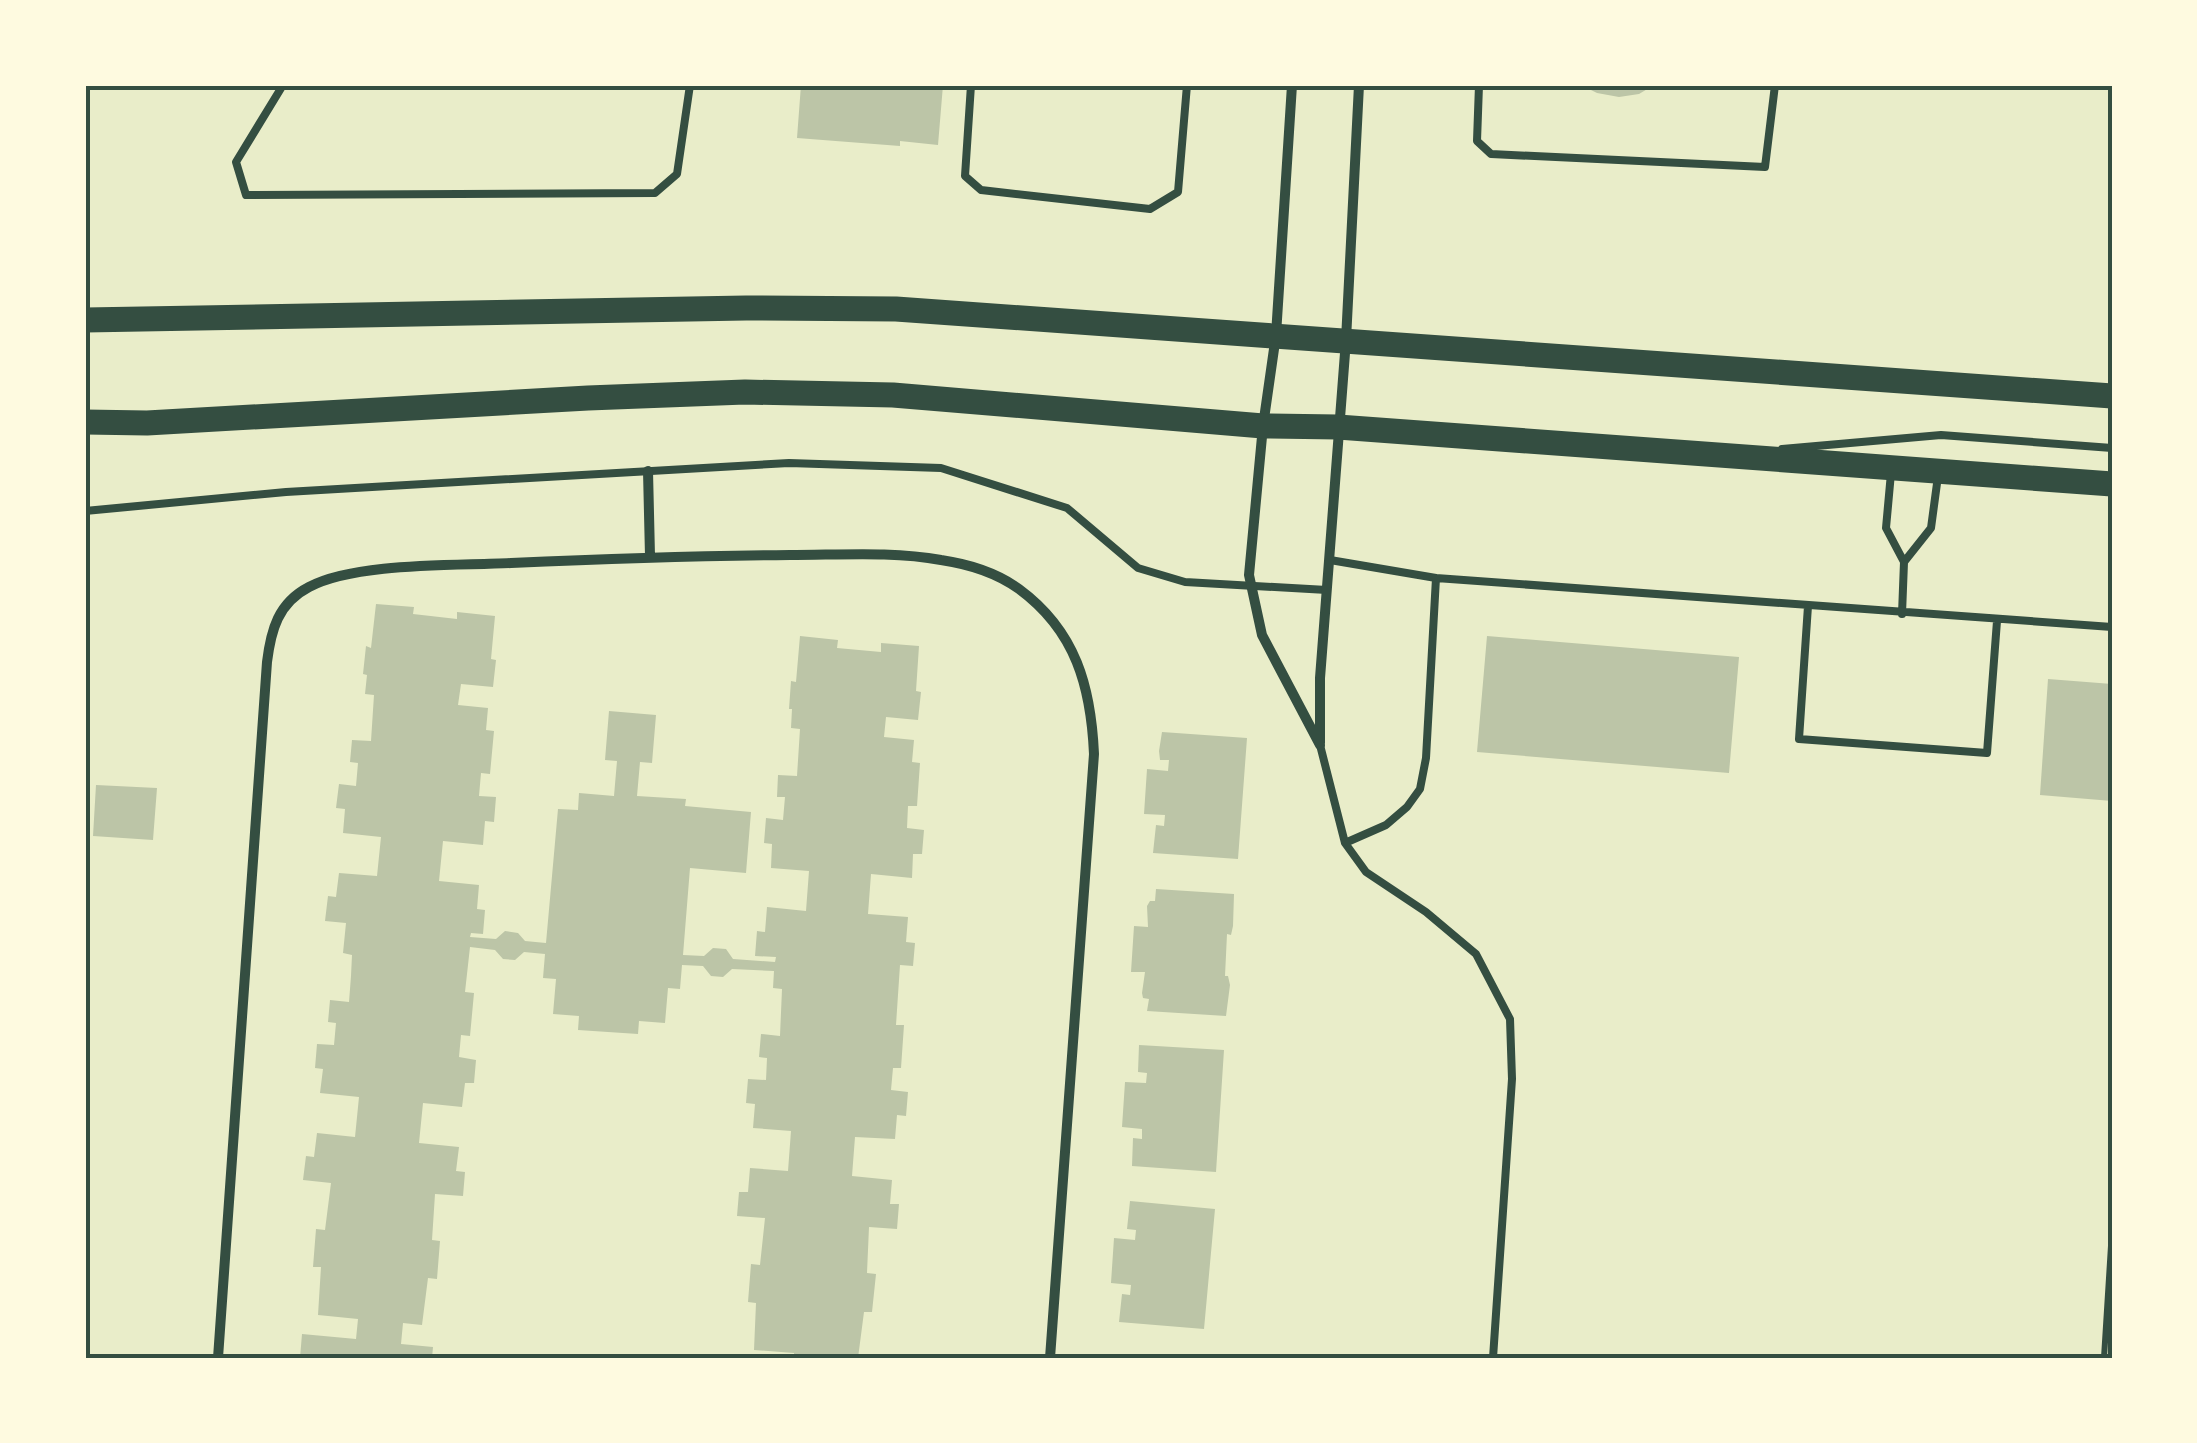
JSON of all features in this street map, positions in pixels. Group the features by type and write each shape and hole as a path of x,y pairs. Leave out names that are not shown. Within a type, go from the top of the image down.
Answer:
{"main road":[{"path":"85,320 877,309 2112,396"},
{"path":"85,422 148,423 745,392 893,395 1263,426 1338,427 2112,484"}],"street":[{"path":"1292,85 1276,335 1249,575 1262,636 1320,745"},
{"path":"1320,745 1359,85"},
{"path":"648,471 650,556"},
{"path":"218,1358 272,628 285,606 310,586 396,568 650,556 852,554 939,559 978,568 1018,589 1056,626 1079,664 1092,707 1094,754 1050,1358"}],"lane":[{"path":"283,85 236,162 246,195 655,193 678,174 690,85"},
{"path":"971,85 965,176 981,190 1150,209 1178,192 1188,85"},
{"path":"1480,85 1478,141 1491,154 1765,167 1775,85"},
{"path":"1718,454 1941,435 2112,448"},
{"path":"85,511 286,492 789,463 940,468 1067,508 1138,568 1185,582 1327,590"},
{"path":"1892,468 1886,528 1904,562 1902,614"},
{"path":"1904,562 1931,528 1938,472"},
{"path":"1330,560 1436,578 2112,627"},
{"path":"1345,843 1386,824 1420,790 1426,758 1436,578"},
{"path":"1808,606 1799,739 1987,754 1998,621"},
{"path":"1320,745 1345,843 1366,872 1426,912 1476,954 1510,1019 1512,1079 1493,1358"}],"path":[{"path":"2104,1358 2112,1230"}],"building":[{"path":"801,85 943,85 938,145 797,138"},
{"path":"1581,85 1654,85 1639,94 1619,97"},
{"path":"376,604 414,607 413,614 457,619 457,612 495,616 493,687 461,684 458,705 488,708 486,730 494,731 490,774 481,773 479,796 496,797 494,822 485,821 483,845 443,841 439,881 479,885 477,909 485,910 483,934 471,933 470,937 496,939 505,931 518,933 525,941 546,943 558,809 578,810 579,793 614,796 617,761 605,760 609,711 656,715 652,763 640,762 637,796 686,799 685,806 751,812 746,873 690,868 683,955 704,956 713,948 726,949 733,959 775,962 776,957 755,956 757,931 765,932 767,907 806,911 809,871 771,868 772,844 764,843 766,818 783,820 785,797 777,797 778,775 797,776 800,729 791,728 789,709 800,636 838,640 837,648 881,652 881,643 919,646 918,720 886,717 884,737 914,740 912,762 920,763 917,806 908,806 907,828 924,830 922,854 913,854 912,878 871,874 868,914 908,917 906,942 915,943 913,966 900,965 896,1025 904,1025 901,1068 893,1068 891,1090 908,1092 906,1116 897,1115 895,1139 855,1137 852,1176 892,1180 890,1204 899,1204 897,1229 869,1227 867,1273 876,1274 872,1312 864,1312 858,1358 794,1358 794,1353 754,1350 756,1303 748,1302 751,1264 760,1265 765,1218 737,1216 739,1192 748,1192 750,1168 788,1171 791,1131 753,1128 755,1104 746,1103 748,1079 766,1080 767,1058 759,1057 761,1034 780,1036 782,989 773,988 774,971 732,969 723,977 711,976 703,966 682,965 680,989 668,988 665,1023 639,1021 638,1034 578,1030 579,1016 553,1014 556,979 543,978 545,954 524,952 515,960 503,959 495,950 470,947 465,992 474,993 470,1036 461,1035 459,1057 476,1060 474,1083 465,1083 462,1107 423,1103 419,1143 459,1147 456,1171 465,1172 463,1196 435,1194 432,1240 440,1241 437,1279 428,1278 422,1325 403,1323 401,1344 433,1347 432,1358 300,1358 302,1334 356,1339 358,1319 318,1315 321,1267 313,1267 316,1229 325,1230 331,1183 303,1180 306,1156 314,1157 317,1133 355,1137 359,1097 320,1093 323,1069 315,1068 317,1044 334,1045 336,1023 328,1022 330,1000 349,1002 351,976 352,955 343,953 346,923 325,921 328,896 336,897 339,873 377,876 381,837 343,833 345,809 336,808 339,784 356,786 358,763 350,762 352,740 371,741 374,695 365,694 367,675 363,674 366,646 371,648"},
{"path":"1487,636 1739,657 1729,773 1477,752"},
{"path":"2048,679 2112,684 2112,801 2040,795"},
{"path":"1162,732 1247,738 1238,859 1153,853 1156,825 1164,826 1165,815 1144,814 1147,769 1168,771 1169,760 1160,760"},
{"path":"96,785 157,788 153,840 93,836"},
{"path":"1156,889 1234,894 1233,926 1231,935 1227,934 1225,976 1230,985 1226,1016 1147,1011 1149,999 1143,998 1142,993 1145,972 1131,972 1134,926 1148,927 1147,906 1155,901"},
{"path":"1139,1045 1224,1050 1216,1172 1132,1166 1133,1138 1142,1139 1142,1129 1122,1127 1125,1082 1146,1083 1147,1073 1138,1072"},
{"path":"1130,1201 1215,1209 1204,1329 1119,1322 1122,1294 1130,1295 1131,1285 1111,1283 1114,1238 1135,1240 1136,1230 1127,1229"}]}
